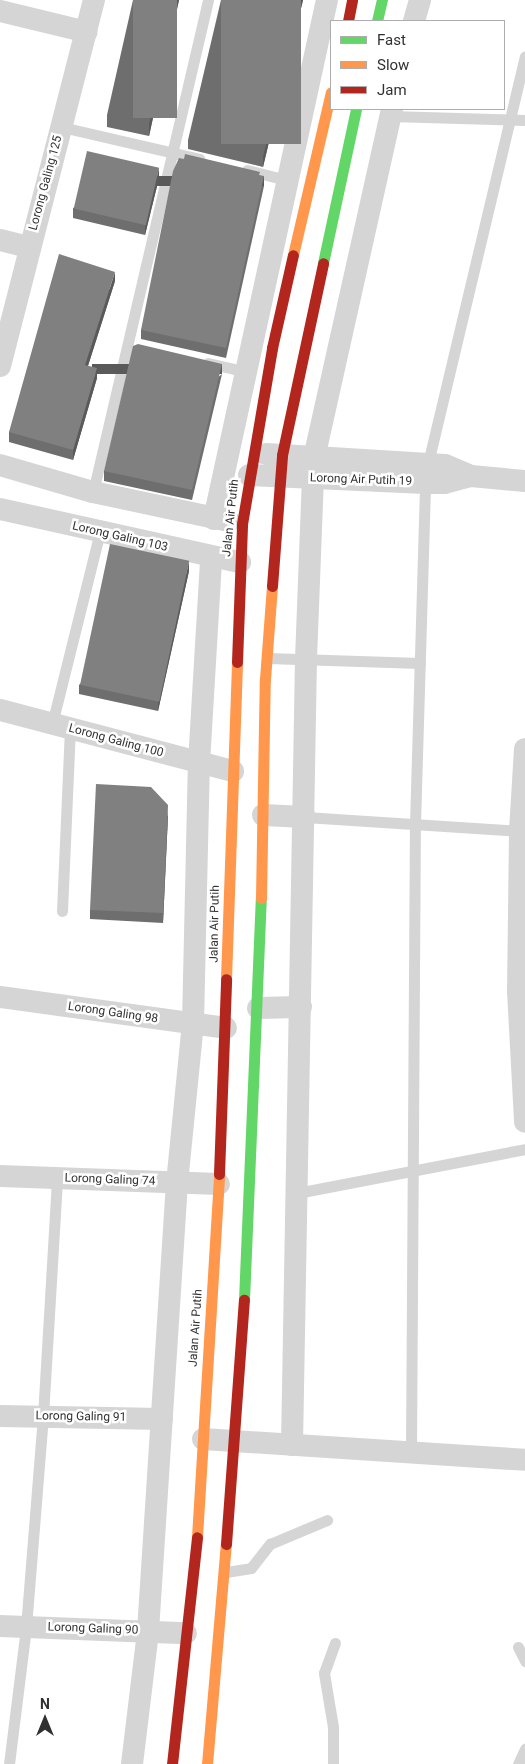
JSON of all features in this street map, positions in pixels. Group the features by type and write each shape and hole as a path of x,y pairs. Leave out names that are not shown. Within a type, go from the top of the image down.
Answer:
{"street":[{"name":"Lorong Galing 125","path":"0,366 29,247 94,0"},
{"path":"214,519 244,371 327,0"},
{"path":"348,20 352,0"},
{"path":"377,20 382,0"},
{"path":"414,20 420,0"},
{"path":"0,10 87,32"},
{"name":"Jalan Air Putih","path":"172,1764 197,1541 219,1184 226,1028 242,524 267,376 330,96"},
{"path":"207,1764 226,1572 235,1441 258,1008 267,658 282,455 356,111 391,112 314,468 306,660 305,817 292,1445"},
{"path":"0,240 29,247"},
{"name":"Lorong Air Putih 19","path":"253,452 282,455 314,468"},
{"path":"0,465 93,492 242,524"},
{"name":"Lorong Air Putih 19","path":"249,475 281,478 314,468 426,473 444,482 471,476 525,481"},
{"name":"Lorong Galing 103","path":"0,509 211,558 240,562"},
{"path":"132,1764 148,1631 177,1183 193,1023 199,763 211,558"},
{"name":"Lorong Galing 100","path":"0,710 233,771"},
{"path":"525,749 518,991 525,1122"},
{"path":"263,815 305,817"},
{"path":"196,936 228,936"},
{"name":"Lorong Galing 98","path":"0,997 226,1028"},
{"path":"258,1008 301,1007"},
{"name":"Lorong Galing 74","path":"0,1176 219,1184"},
{"name":"Lorong Galing 91","path":"0,1416 162,1419"},
{"path":"203,1439 525,1460"},
{"name":"Lorong Galing 90","path":"0,1626 186,1633"}],"lane":[{"path":"93,492 133,346 171,153 208,0"},
{"path":"411,1452 415,824 426,473 525,56"},
{"path":"391,112 525,120"},
{"path":"62,127 209,162"},
{"path":"238,168 286,180"},
{"path":"196,360 267,376"},
{"path":"62,911 61,727 100,532"},
{"path":"267,658 420,663"},
{"path":"305,817 522,831"},
{"path":"297,1193 525,1149"},
{"path":"9,1764 26,1627 43,1416 57,1178"},
{"path":"226,1572 252,1568 270,1544 327,1520"},
{"path":"333,1764 333,1727 324,1674 335,1643"},
{"path":"518,1647 525,1661"},
{"path":"518,1764 525,1749"}],"building":[{"path":"133,0 177,0 177,118 133,118"},
{"path":"221,0 301,0 301,144 221,144"},
{"path":"87,151 159,168 146,225 74,208"},
{"path":"185,154 260,172 259,175 264,176 226,348 141,330 173,171 179,158 184,159"},
{"path":"59,254 115,272 85,365 97,368 73,450 9,432"},
{"path":"138,344 222,364 192,490 104,471 133,346"},
{"path":"110,544 189,561 159,702 80,685"},
{"path":"96,784 151,787 168,805 163,913 90,910"}],"traffic: fast":[{"path":"377,20 382,0"},
{"path":"323,263 356,110"},
{"path":"244,1300 261,898"}],"traffic: slow":[{"path":"293,255 330,96"},
{"path":"261,898 265,679 272,586"},
{"path":"226,979 237,662"},
{"path":"197,1537 219,1174"},
{"path":"207,1764 226,1544"}],"traffic: jam":[{"path":"348,20 352,0"},
{"path":"237,662 242,524 272,348 293,255"},
{"path":"272,586 282,455 323,263"},
{"path":"219,1174 226,979"},
{"path":"226,1544 244,1300"},
{"path":"172,1764 197,1537"}]}
